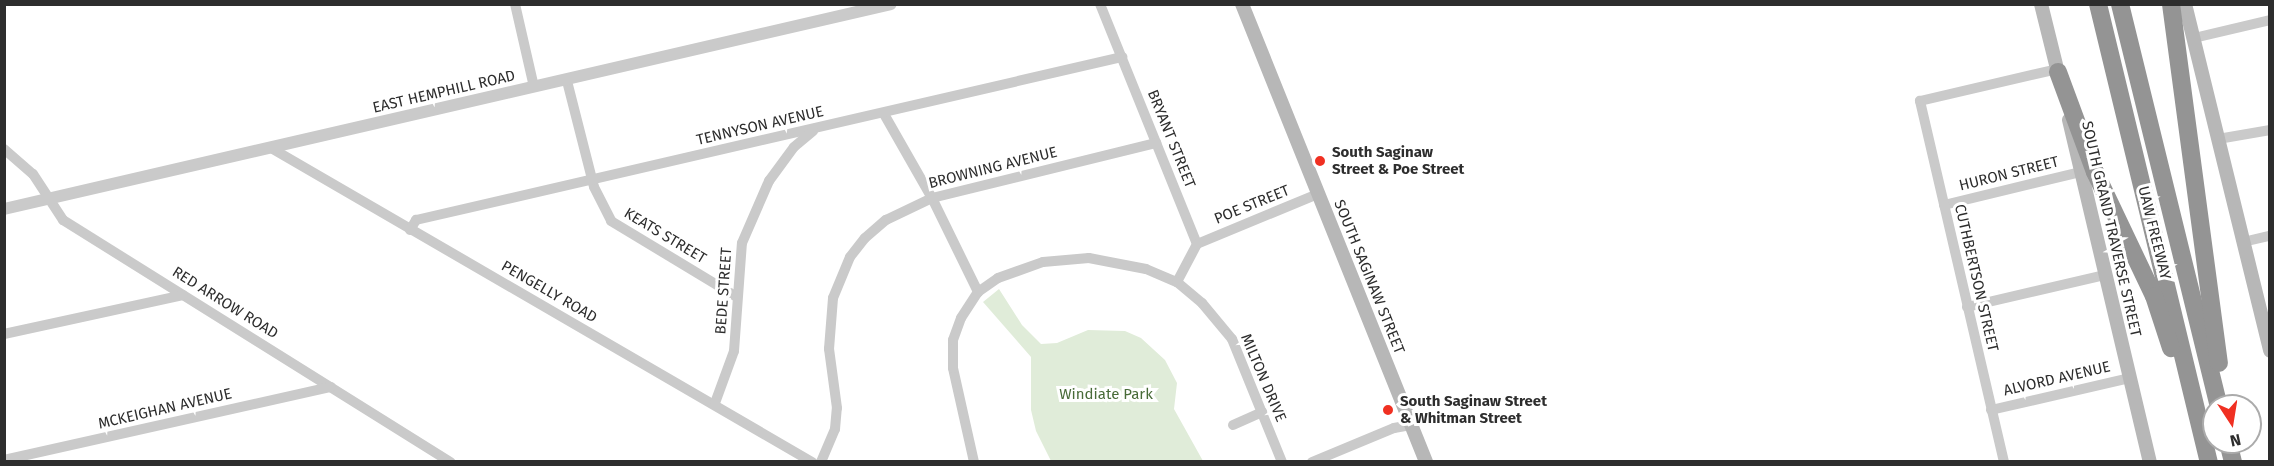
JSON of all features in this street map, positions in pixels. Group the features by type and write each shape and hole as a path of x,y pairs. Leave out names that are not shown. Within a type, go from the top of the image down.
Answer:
{"highway":[{"name":"UAW FREEWAY","path":"2098,4 2209,462"},
{"name":"UAW FREEWAY","path":"2120,4 2216,394"},
{"path":"2171,4 2195,205 2224,394"},
{"path":"2057,71 2095,171 2154,296 2203,462"}],"main road":[{"name":"SOUTH SAGINAW STREET","path":"1242,4 1426,462"},
{"name":"SOUTH GRAND TRAVERSE STREET","path":"2041,4 2150,462"},
{"path":"2185,4 2269,346"}],"street":[{"path":"515,4 534,87"},
{"name":"EAST HEMPHILL ROAD","path":"4,209 567,81 891,4"},
{"name":"BRYANT STREET","path":"1100,4 1197,244"},
{"path":"2194,38 2270,20"},
{"name":"TENNYSON AVENUE","path":"410,230 416,220 884,114 1122,57"},
{"name":"CUTHBERTSON STREET","path":"2004,462 1920,101 2057,71"},
{"name":"KEATS STREET","path":"567,81 602,207 622,231 737,297"},
{"path":"884,114 932,198 978,292"},
{"name":"BEDE STREET","path":"715,404 734,351 742,243 755,208 794,147 815,129"},
{"path":"2218,139 2270,130"},
{"name":"BROWNING AVENUE","path":"821,462 835,429 837,408 829,349 830,323 841,275 865,238 886,220 932,198 1156,143"},
{"name":"RED ARROW ROAD","path":"4,148 33,174 63,220 451,462"},
{"name":"PENGELLY ROAD","path":"271,148 812,462"},
{"name":"HURON STREET","path":"1944,205 2080,171"},
{"name":"POE STREET","path":"1197,244 1318,194"},
{"path":"2243,242 2270,236"},
{"path":"1177,282 1197,244"},
{"name":"MILTON DRIVE","path":"974,462 953,354 961,318 978,292 1022,268 1089,258 1146,269 1177,282 1202,303 1232,339 1282,462"},
{"path":"1967,307 2105,275"},
{"path":"4,334 183,295"},
{"name":"ALVORD AVENUE","path":"1991,410 2130,378"},
{"name":"MCKEIGHAN AVENUE","path":"4,460 331,387"},
{"path":"1233,425 1262,412"},
{"path":"1312,462 1394,428 1412,425"}],"green space":[{"name":"Windiate Park","path":"999,289 1022,325 1041,344 1057,343 1088,330 1125,331 1141,338 1165,360 1177,383 1174,409 1203,461 1051,461 1036,431 1031,410 1031,357 983,302"}],"place":[{"name":"South Saginaw Street & Poe Street","path":"1320,161"},
{"name":"South Saginaw Street & Whitman Street","path":"1388,410"}]}
